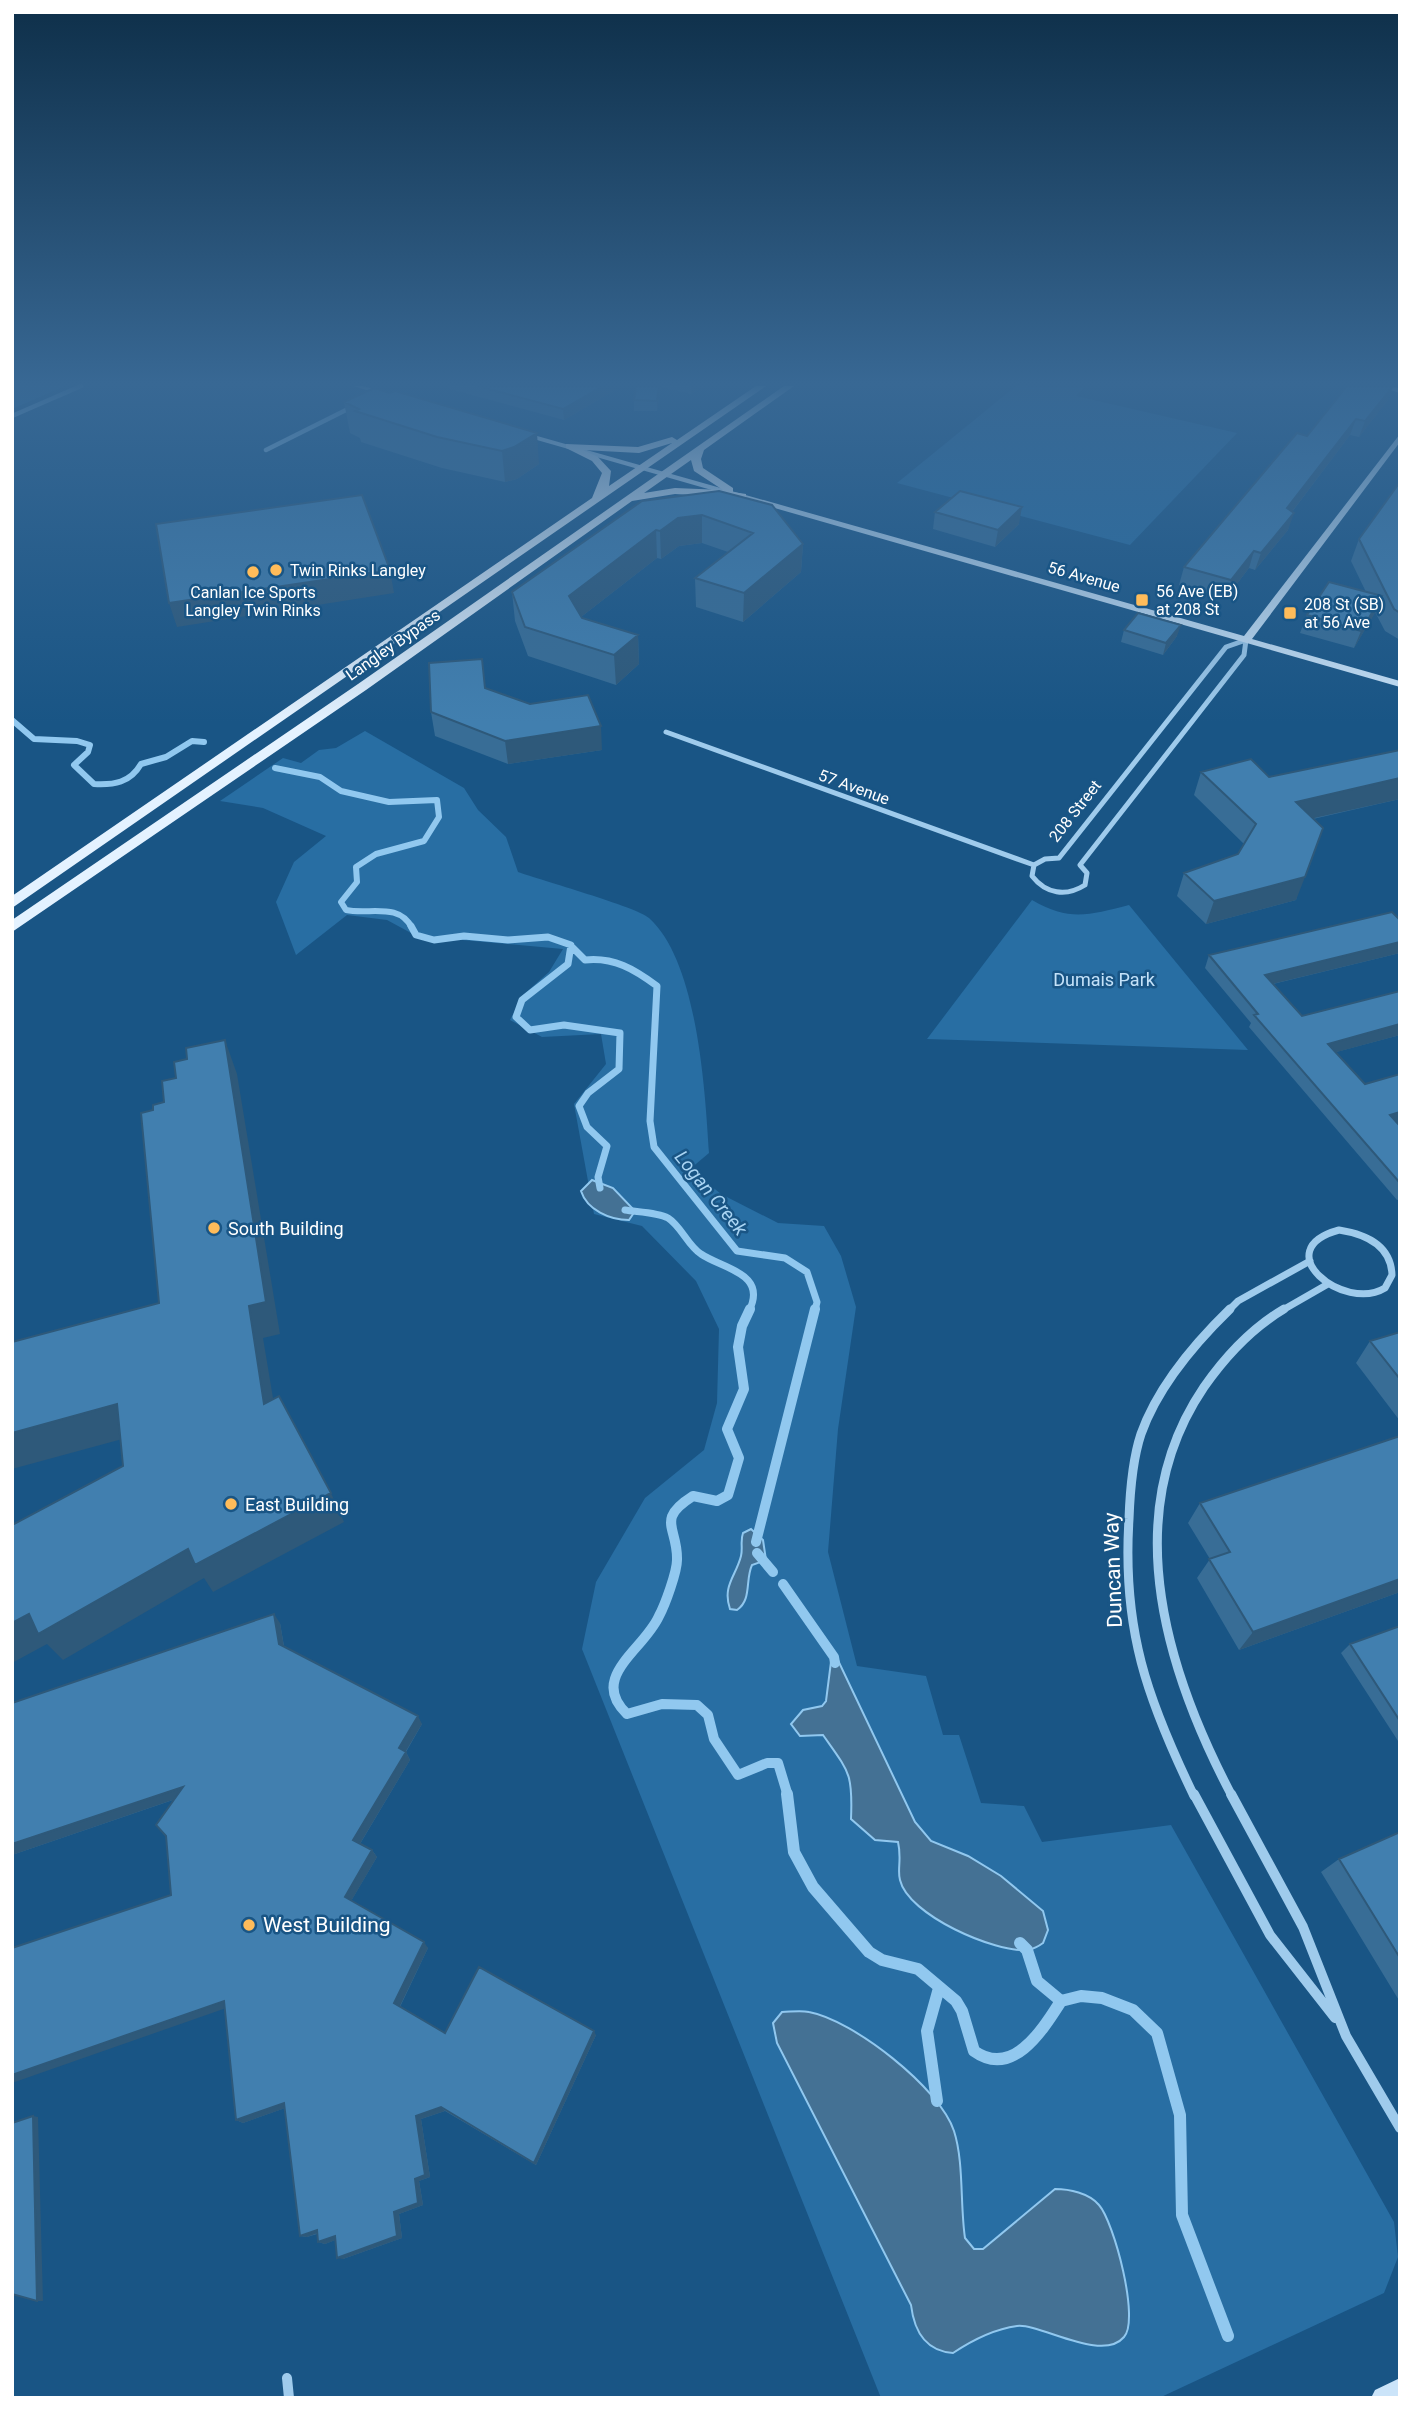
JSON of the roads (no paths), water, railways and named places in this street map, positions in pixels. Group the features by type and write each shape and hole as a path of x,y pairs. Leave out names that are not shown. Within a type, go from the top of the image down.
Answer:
{"main road":[{"name":"Langley Bypass","path":"12,928 385,671 629,498"},
{"path":"617,507 636,498"},
{"name":"56 Avenue","path":"751,498 1400,684"},
{"name":"208 Street","path":"1246,640 1353,498"},
{"name":"Langley Bypass","path":"12,903 594,500"},
{"path":"1383,2398 1400,2390"}],"street":[{"name":"208 Street","path":"1246,640 1244,655 1080,865 1087,873 1085,885 1070,892 1046,889 1032,876 1034,865 1045,859 1059,858 1226,647 1246,640"},
{"name":"57 Avenue","path":"666,732 1034,865"},
{"path":"1339,1230 1353,1231 1378,1244 1393,1265 1394,1276 1390,1285 1381,1292 1355,1295 1328,1284 1310,1261 1310,1244 1317,1236 1339,1230"},
{"name":"Duncan Way","path":"1310,1261 1238,1301 1203,1335 1175,1370 1141,1434 1131,1482 1127,1550 1130,1619 1151,1700 1215,1838 1269,1935 1340,2024 1400,2128"},
{"name":"Duncan Way","path":"1328,1284 1264,1321 1200,1385 1171,1447 1160,1488 1154,1552 1163,1618 1199,1730 1299,1918 1340,2024"},
{"path":"287,2378 289,2398"}],"waterway":[{"name":"Logan Creek","path":"12,720 34,739 77,741 90,745 88,752 74,765 94,784 121,782 132,775 141,764 166,757 192,741 204,742"},
{"path":"275,768 320,777 341,791 389,802 437,800 439,817 424,841 376,854 356,867 357,882 341,902 346,910 391,912 406,920 412,928"},
{"path":"411,926 416,935 434,940 464,936 508,940 548,937 571,945 568,964 522,1000 516,1017 530,1030 564,1025 620,1033 619,1069 588,1093 579,1106 587,1127 607,1146 598,1177 600,1188"},
{"name":"Logan Creek","path":"573,948 585,960 605,960 623,965 657,986 650,1121 654,1147 737,1251 785,1258 807,1272 817,1302 815,1311"},
{"path":"625,1210 653,1213 668,1218 696,1250 748,1280 753,1288 749,1311"},
{"path":"750,1309 742,1326 738,1347 744,1389 727,1429 739,1458 728,1495 717,1501 693,1496 675,1511 671,1525 677,1560 670,1588 659,1616 623,1664 613,1688 617,1701 627,1714 662,1704 697,1705 708,1715 714,1739 738,1775 767,1763 778,1763 788,1796"},
{"name":"Logan Creek","path":"756,1542 815,1309"},
{"path":"757,1553 773,1572"},
{"path":"783,1584 834,1657 835,1663"},
{"path":"787,1794 794,1852 813,1887 869,1952 882,1960 918,1969 956,2001 962,2011 974,2051 988,2058 1002,2059 1014,2055 1036,2037 1061,2001"},
{"path":"1020,1943 1027,1950 1037,1981 1061,2001"},
{"path":"937,2101 927,2031 939,1988"},
{"name":"Logan Creek","path":"1061,2001 1081,1996 1102,1998 1133,2010 1157,2033 1180,2115 1182,2215 1228,2336"}],"place":[{"name":"Twin Rinks Langley","path":"276,570"},
{"name":"Canlan Ice Sports Langley Twin Rinks","path":"253,572"},
{"name":"56 Ave (EB) at 208 St","path":"1142,600"},
{"name":"208 St (SB) at 56 Ave","path":"1290,613"},
{"name":"South Building","path":"214,1228"},
{"name":"East Building","path":"231,1504"},
{"name":"West Building","path":"249,1925"}],"park label":[{"name":"Dumais Park","path":"1104,979"}]}
